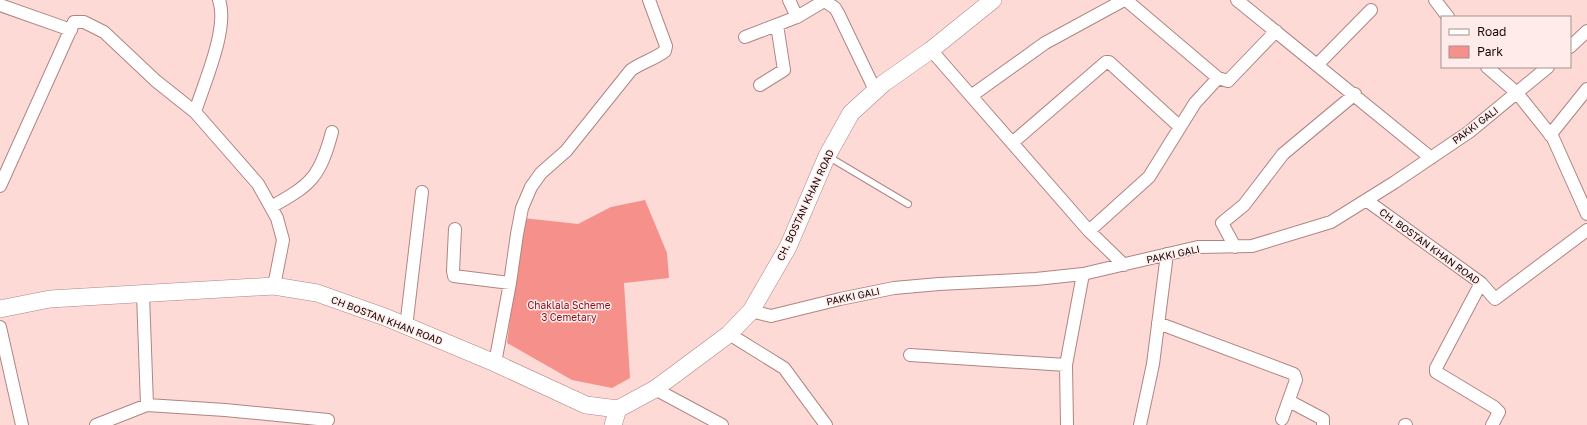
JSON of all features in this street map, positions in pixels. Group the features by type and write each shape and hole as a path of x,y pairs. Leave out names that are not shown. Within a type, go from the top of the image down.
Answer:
{"street":[{"path":"195,112 220,36 222,8 219,0"},
{"path":"495,363 522,208 531,187 541,173 566,151 631,70 665,51 666,46 649,0"},
{"path":"789,0 797,17"},
{"path":"971,96 1045,42 1125,0 1218,78 1228,81 1276,31"},
{"path":"1237,0 1355,94 1431,158"},
{"path":"1435,0 1447,16"},
{"path":"745,37 797,17 823,1 835,8 838,13 876,90"},
{"name":"CH. BOSTAN KHAN ROAD","path":"616,417 729,334 751,311 788,247 827,156 851,112 876,90 931,50 987,2"},
{"path":"0,5 71,30"},
{"path":"1317,65 1371,10"},
{"path":"0,186 74,22 84,22 104,32 156,81 195,112 258,184 277,218 283,240 274,286"},
{"path":"760,85 784,70 777,25"},
{"path":"1571,46 1587,31"},
{"path":"931,50 1088,231 1124,265"},
{"path":"1012,143 1106,62 1109,62 1180,127"},
{"path":"1488,68 1517,93 1550,135 1587,214"},
{"name":"PAKKI GALI","path":"751,311 771,316 840,299 894,288 1036,279 1083,274 1198,247 1252,246 1331,222 1469,132 1547,68"},
{"path":"1088,231 1149,177 1195,103 1218,78"},
{"path":"1550,135 1587,89"},
{"path":"1234,246 1222,223 1244,205 1283,154 1355,94"},
{"path":"271,207 302,189 317,172 326,154 332,132"},
{"path":"406,327 422,192"},
{"name":"CH. BOSTAN KHAN ROAD","path":"1366,200 1481,282 1495,299 1587,230"},
{"path":"455,229 454,276 510,282"},
{"path":"1142,424 1153,364 1167,254"},
{"path":"1067,425 1066,364 1083,274"},
{"path":"1481,282 1436,368 1436,372 1494,407 1499,412 1492,425"},
{"name":"CH BOSTAN KHAN ROAD","path":"0,309 50,299 274,286 317,293 384,317 495,363 586,405 616,417"},
{"path":"143,294 147,406"},
{"path":"1158,323 1294,374 1296,380 1290,401 1282,419"},
{"path":"0,327 22,425"},
{"path":"729,334 784,368 826,425"},
{"path":"910,355 1066,364"},
{"path":"655,389 722,425"},
{"path":"1290,401 1323,419 1323,425"},
{"path":"96,425 147,406 225,410 328,420"}],"lane":[{"path":"827,156 908,204"}],"green space":[{"name":"Chaklala Scheme 3 Cemetary","path":"645,200 667,253 669,278 624,283 630,378 612,388 572,380 507,343 523,218 578,224 611,207"}]}
